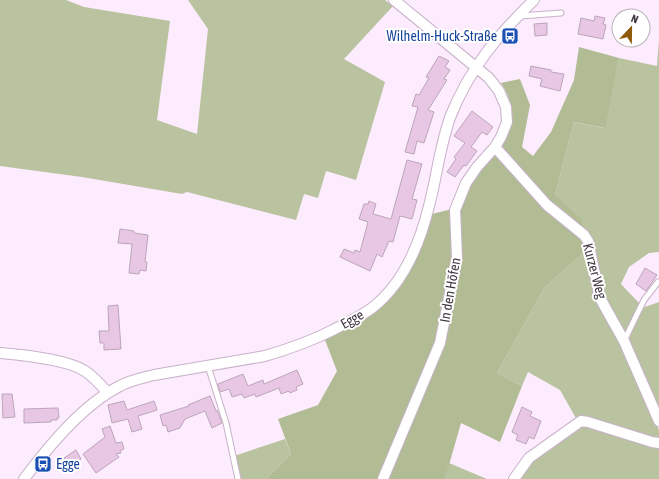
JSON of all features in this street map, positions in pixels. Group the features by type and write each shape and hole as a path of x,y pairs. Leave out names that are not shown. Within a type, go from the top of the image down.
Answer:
{"street":[{"path":"394,0 476,66"},
{"name":"Egge","path":"24,479 71,423 108,393 120,386 139,378 265,356 302,344 364,314 382,299 400,277 415,248 428,211 443,143 451,116 461,93 476,66 497,37 534,0"},
{"name":"In den Höfen","path":"383,479 440,343 457,257 456,210 466,183 502,137 507,122 506,107 500,91 476,66"},
{"name":"Kurzer Weg","path":"495,147 547,205 584,235 588,241 600,298 624,341 659,421"},
{"path":"0,353 60,361 77,366 89,374 108,393"},
{"path":"514,479 529,458 581,421 659,443"}],"lane":[{"path":"517,16 561,14"},
{"path":"624,341 644,300 658,282"},
{"path":"208,366 226,423 238,479"}],"green space":[{"path":"0,0 66,0 84,7 170,21 157,120 197,134 208,29 188,0 385,0 393,6 344,59 385,82 356,180 326,171 318,198 304,194 296,220 187,192 182,194 82,177 0,166"},
{"path":"659,39 659,252 649,253 629,267 621,284 640,304 625,337 603,298 593,247 555,195 574,122 604,128 619,58 657,66"},
{"path":"579,47 619,58 605,128 574,122 555,195 582,220 582,230 588,249 545,287 497,373 522,386 500,442 461,423 445,479 266,479 291,454 278,419 318,405 337,371 325,340 367,318 395,291 412,267 426,234 432,214 452,209 510,123 510,102 501,83 520,79 530,105 522,147 533,156 551,132 574,80"},
{"path":"588,249 598,300 622,344 659,430 659,440 577,420 560,390 528,372 522,386 497,373 545,287"},
{"path":"659,302 659,409 628,341 642,308"},
{"path":"581,424 659,445 659,479 518,479 532,459"},
{"path":"285,439 291,454 266,479 235,479 231,457"},
{"path":"449,463 487,479 445,479"}],"building":[{"path":"595,16 605,18 603,24 606,25 603,39 578,34 581,18 594,21"},
{"path":"547,23 547,35 535,36 534,24"},
{"path":"439,56 449,61 445,67 450,70 444,79 447,80 428,110 434,112 424,143 417,141 414,154 405,152 418,107 412,106 416,94 419,95 429,78 426,77"},
{"path":"531,66 564,74 560,91 540,86 542,79 529,76"},
{"path":"472,111 493,127 487,135 482,132 471,147 477,151 466,166 464,165 455,177 447,172 456,159 454,157 465,143 454,136"},
{"path":"407,160 422,164 412,199 417,200 412,219 400,216 393,242 389,241 382,257 377,254 370,271 340,257 344,249 354,253 355,250 360,252 368,222 359,219 364,204 368,204 369,201 376,204 373,214 391,219"},
{"path":"120,229 148,235 145,262 147,262 146,271 140,270 139,274 129,273 132,244 118,243"},
{"path":"645,268 657,275 646,291 636,284"},
{"path":"118,305 121,349 104,350 104,343 100,343 99,331 109,331 108,306"},
{"path":"297,370 303,384 296,387 297,390 290,393 289,391 281,394 279,388 256,397 255,394 244,398 242,394 232,397 229,389 220,392 218,384 243,374 248,386 263,380 264,384"},
{"path":"2,394 12,394 15,417 3,418"},
{"path":"210,396 222,423 212,428 205,411 185,419 180,428 168,432 166,425 163,426 160,415 189,406 188,405"},
{"path":"124,401 127,410 154,401 157,410 138,416 142,429 132,432 128,419 112,423 108,405"},
{"path":"522,407 532,412 530,416 541,421 534,439 529,437 526,444 516,440 518,435 512,432"},
{"path":"58,408 59,418 57,418 57,420 51,420 51,422 24,423 24,409"},
{"path":"110,426 116,443 122,442 124,449 120,451 121,453 116,454 119,457 96,473 83,454 105,437 102,429"},
{"path":"76,450 81,459 69,467 64,458"}],"place":[{"name":"Wilhelm-Huck-Straße","path":"510,36"},
{"name":"Egge","path":"43,464"}]}
